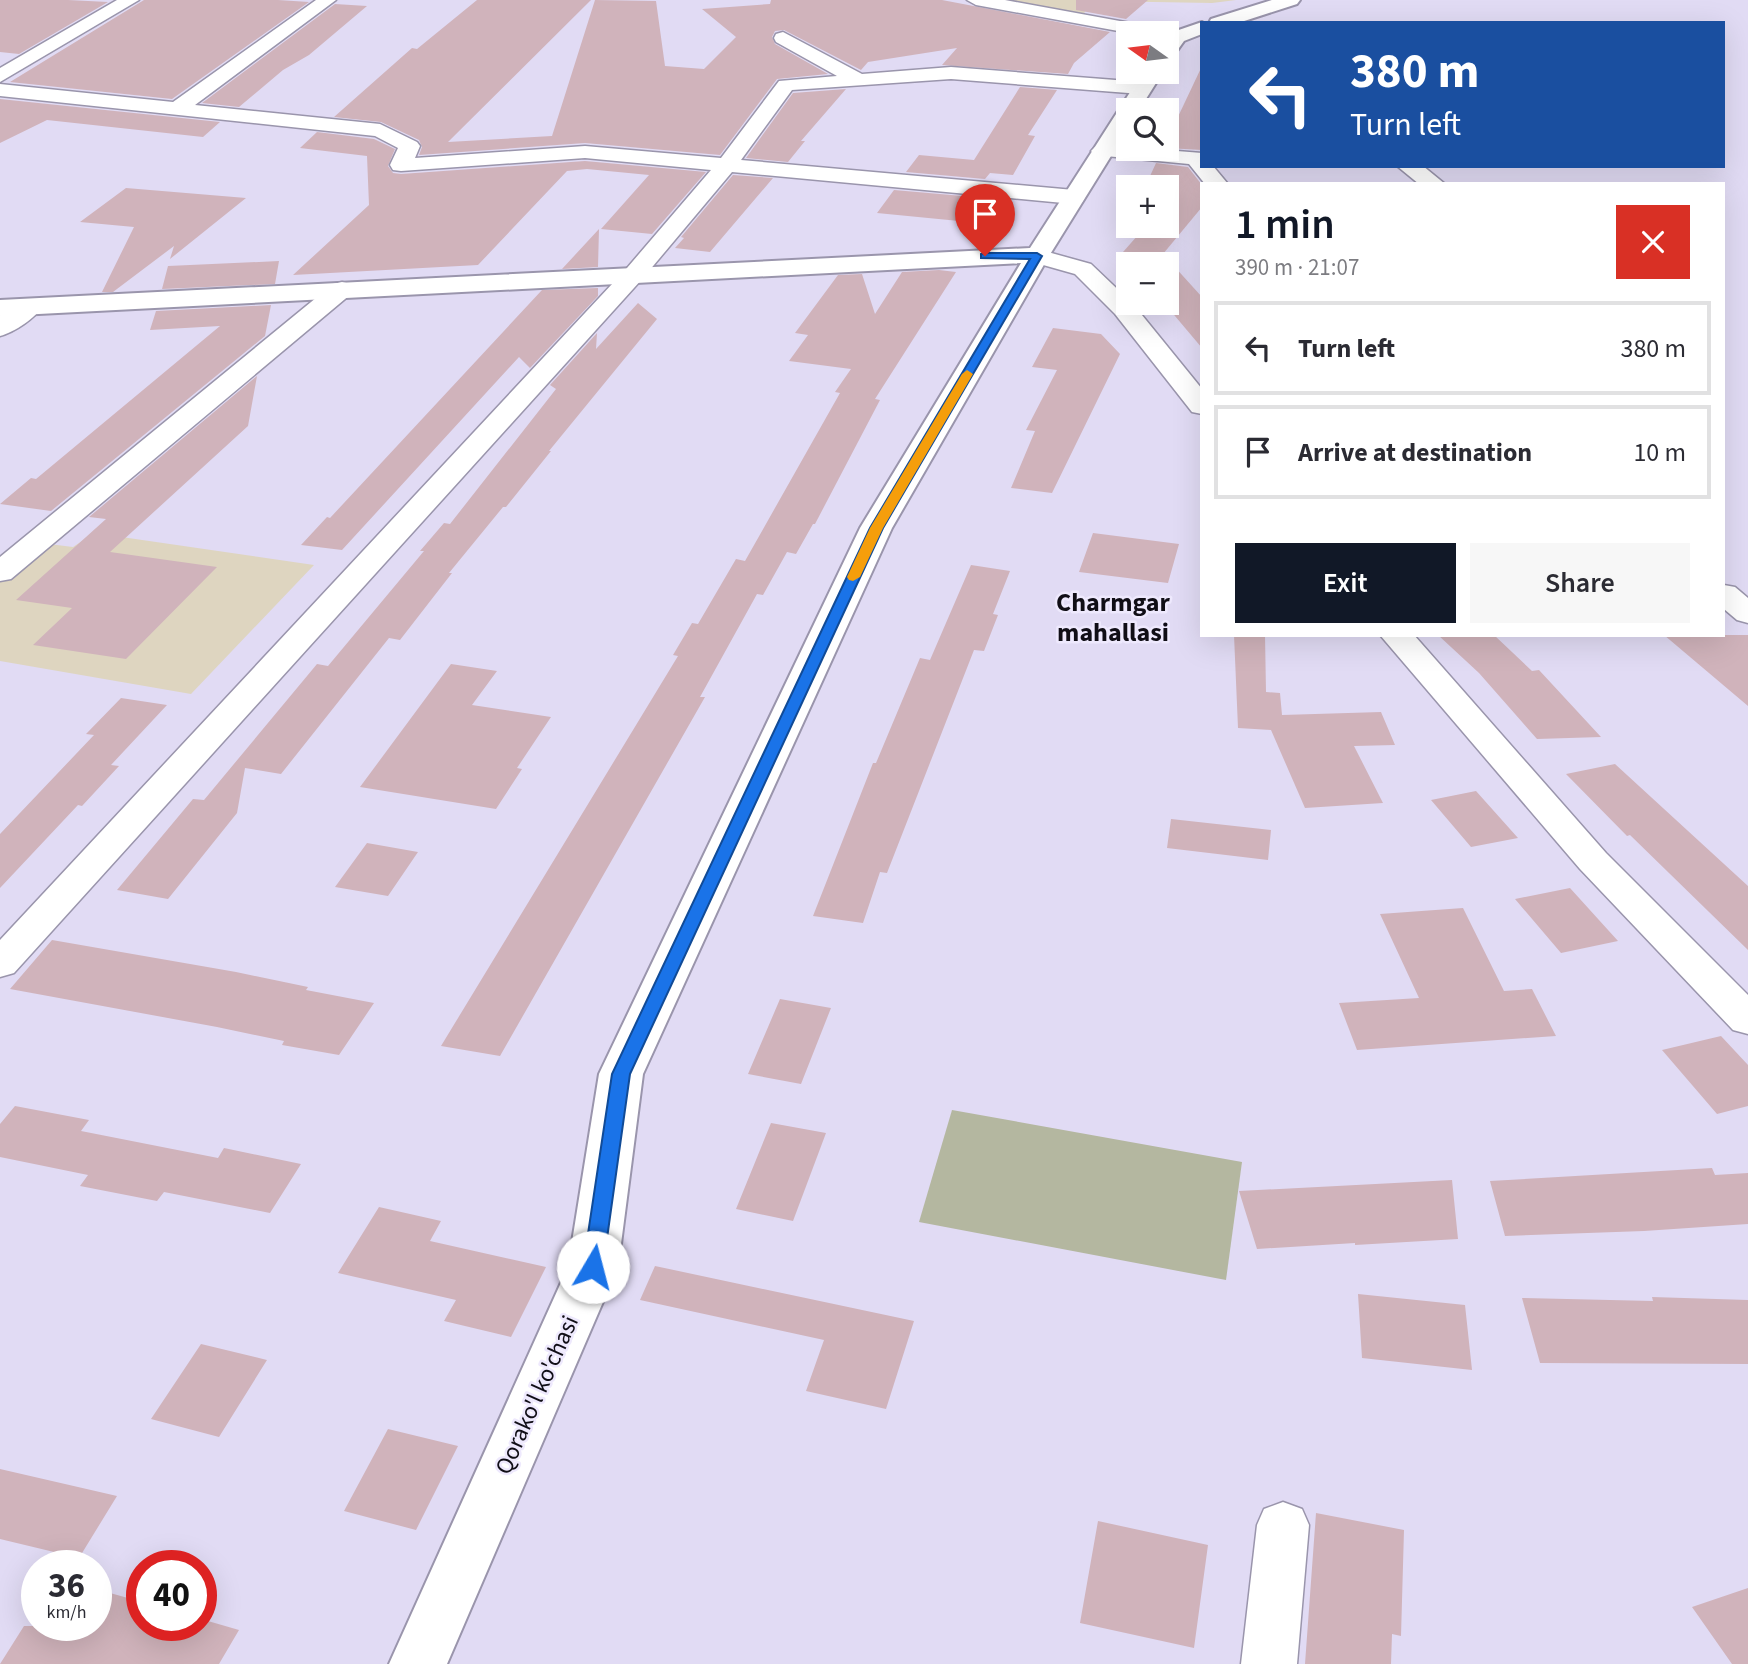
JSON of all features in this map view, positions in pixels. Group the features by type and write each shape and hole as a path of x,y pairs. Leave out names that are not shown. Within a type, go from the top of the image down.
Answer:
{"street":[{"path":"0,76 130,0"},
{"path":"179,107 327,0"},
{"path":"976,0 1116,28"},
{"path":"1224,21 1291,0"},
{"path":"1180,35 1200,29"},
{"path":"783,38 857,79"},
{"path":"0,964 635,273 727,164 786,85 951,73 1116,79"},
{"name":"Qorako'l ko'chasi","path":"418,1664 593,1267 621,1074 876,528 1037,256 1144,84"},
{"path":"0,90 380,130 410,146 401,165 585,152 1074,197"},
{"path":"10,110 42,95"},
{"path":"1102,151 1199,158"},
{"path":"1411,168 1431,182"},
{"path":"0,308 635,273 1037,256 1083,269 1124,309 1200,404"},
{"path":"0,572 342,289"},
{"path":"0,328 31,306"},
{"path":"1725,595 1748,613"},
{"path":"1398,637 1593,861 1748,1020"},
{"path":"1269,1664 1283,1525"}],"shaded area":[{"path":"993,0 1236,0 1212,3 1093,1 1082,16"},
{"path":"94,533 314,565 191,694 0,661 0,569 33,542 73,547"}],"green space":[{"path":"952,1110 1242,1162 1226,1280 919,1222"}],"building":[{"path":"0,0 108,2 19,54 0,52"},
{"path":"144,0 309,2 172,99 10,82"},
{"path":"477,0 591,0 448,142 552,136 595,0 656,1 665,66 704,69 736,37 702,9 770,4 771,0 942,0 1110,32 1074,63 1068,74 942,65 957,48 868,62 861,70 784,30 775,31 772,37 775,44 828,74 777,79 720,155 585,143 419,155 422,147 419,140 381,122 334,117 412,48 417,49"},
{"path":"1076,0 1148,0 1126,19 1076,10"},
{"path":"335,4 367,6 309,55 283,70 239,107 202,103"},
{"path":"1200,70 1200,150 1179,149 1179,115"},
{"path":"1020,87 1057,90 1028,135 1035,136 1013,175 990,173 985,179 906,172 919,155 974,160"},
{"path":"846,89 801,141 805,141 788,162 746,158 793,93"},
{"path":"0,99 220,122 203,137 47,120 0,143"},
{"path":"317,132 374,139 395,149 388,166 393,173 401,174 585,161 706,172 652,234 601,229 649,175 587,169 567,171 478,265 293,275 369,205 367,156 300,148"},
{"path":"1156,163 1188,167 1200,182 1200,209 1179,235 1179,175 1150,175"},
{"path":"733,175 773,178 710,252 675,248 684,238 681,237"},
{"path":"126,188 246,198 170,259 174,246 113,292 102,292 134,227 80,222"},
{"path":"894,190 974,197 959,221 877,213"},
{"path":"599,229 598,267 562,269"},
{"path":"1135,238 1176,238 1165,252 1123,252"},
{"path":"279,261 275,284 162,289 168,266"},
{"path":"902,272 956,272 875,399 880,400 815,524 796,554 787,552 763,595 757,594 700,697 705,697 500,1056 441,1046 678,656 673,655 692,623 698,624 736,559 745,561 840,393 835,392 851,369 789,361 808,335 795,333 838,275 862,274 875,314"},
{"path":"1179,272 1200,295 1200,346 1174,315 1179,315"},
{"path":"598,288 598,296 530,368 519,357 342,550 301,545 327,517 330,518 542,290"},
{"path":"638,303 657,319 506,507 503,507 449,573 452,573 400,640 389,638 281,774 245,768 237,813 168,899 117,890 193,799 204,800 317,664 328,666 424,551 420,551 444,523 450,524 556,389 550,385 597,333 596,349"},
{"path":"271,305 265,336 51,511 0,504 31,478 36,479 220,326 150,330 156,311"},
{"path":"1053,328 1101,334 1120,354 1052,493 1011,488 1035,431 1026,430 1057,370 1032,367"},
{"path":"257,376 248,426 110,552 217,567 126,659 33,645 72,608 16,600 106,519 89,517"},
{"path":"1093,533 1179,544 1168,583 1079,572"},
{"path":"971,565 1010,571 993,614 998,615 984,651 974,650 887,873 880,872 863,923 813,916 873,763 876,763 920,658 930,660"},
{"path":"1748,635 1748,706 1666,637"},
{"path":"1234,637 1265,637 1266,692 1280,693 1282,715 1381,712 1395,745 1354,746 1383,803 1305,808 1271,730 1238,728"},
{"path":"1440,637 1496,637 1532,671 1539,670 1601,737 1537,739 1479,673"},
{"path":"451,664 497,671 472,705 551,717 517,768 522,769 496,809 360,787"},
{"path":"121,698 167,705 111,765 119,766 82,806 78,805 0,888 0,834 94,735 86,734"},
{"path":"1615,764 1748,886 1748,950 1630,835 1627,836 1566,774"},
{"path":"1476,791 1518,838 1471,847 1431,800"},
{"path":"1171,819 1271,830 1268,860 1167,848"},
{"path":"367,843 418,852 388,896 335,887"},
{"path":"1570,888 1618,941 1561,953 1515,899"},
{"path":"1463,908 1504,991 1532,989 1556,1036 1357,1050 1339,1003 1419,998 1380,914"},
{"path":"52,940 236,972 308,987 306,990 374,1003 339,1055 282,1045 284,1041 217,1027 10,989"},
{"path":"780,999 831,1008 801,1084 748,1074"},
{"path":"1721,1036 1748,1065 1748,1106 1717,1114 1662,1050"},
{"path":"15,1106 89,1120 81,1131 218,1158 224,1148 301,1164 270,1213 164,1192 157,1201 80,1186 88,1175 0,1157 0,1124"},
{"path":"771,1123 826,1133 793,1221 736,1209"},
{"path":"1712,1168 1715,1175 1748,1173 1748,1224 1505,1236 1490,1181"},
{"path":"1452,1180 1458,1239 1355,1245 1257,1249 1239,1191"},
{"path":"379,1207 441,1221 430,1241 546,1267 511,1337 444,1321 456,1300 338,1273"},
{"path":"655,1266 914,1321 886,1409 806,1391 824,1340 640,1300"},
{"path":"1358,1294 1465,1305 1472,1370 1362,1358"},
{"path":"1652,1297 1748,1300 1748,1364 1540,1363 1522,1298 1653,1301"},
{"path":"201,1344 267,1360 219,1437 151,1419"},
{"path":"388,1429 458,1446 416,1530 344,1511"},
{"path":"0,1469 117,1496 84,1550 46,1550 0,1539"},
{"path":"1316,1513 1404,1530 1401,1636 1392,1634 1391,1664 1305,1664"},
{"path":"1098,1521 1208,1545 1194,1648 1080,1623"},
{"path":"1748,1588 1748,1664 1732,1664 1692,1607"},
{"path":"112,1594 126,1597 126,1641 217,1641 217,1624 239,1630 219,1664 0,1664 21,1631 21,1641 112,1641"}],"slow traffic":[{"path":"853,577 876,528 967,374"}],"district":[{"name":"Charmgar mahallasi","path":"1113,617"}],"route":[{"path":"593,1267 621,1074 876,528 1037,256 985,256"}]}
